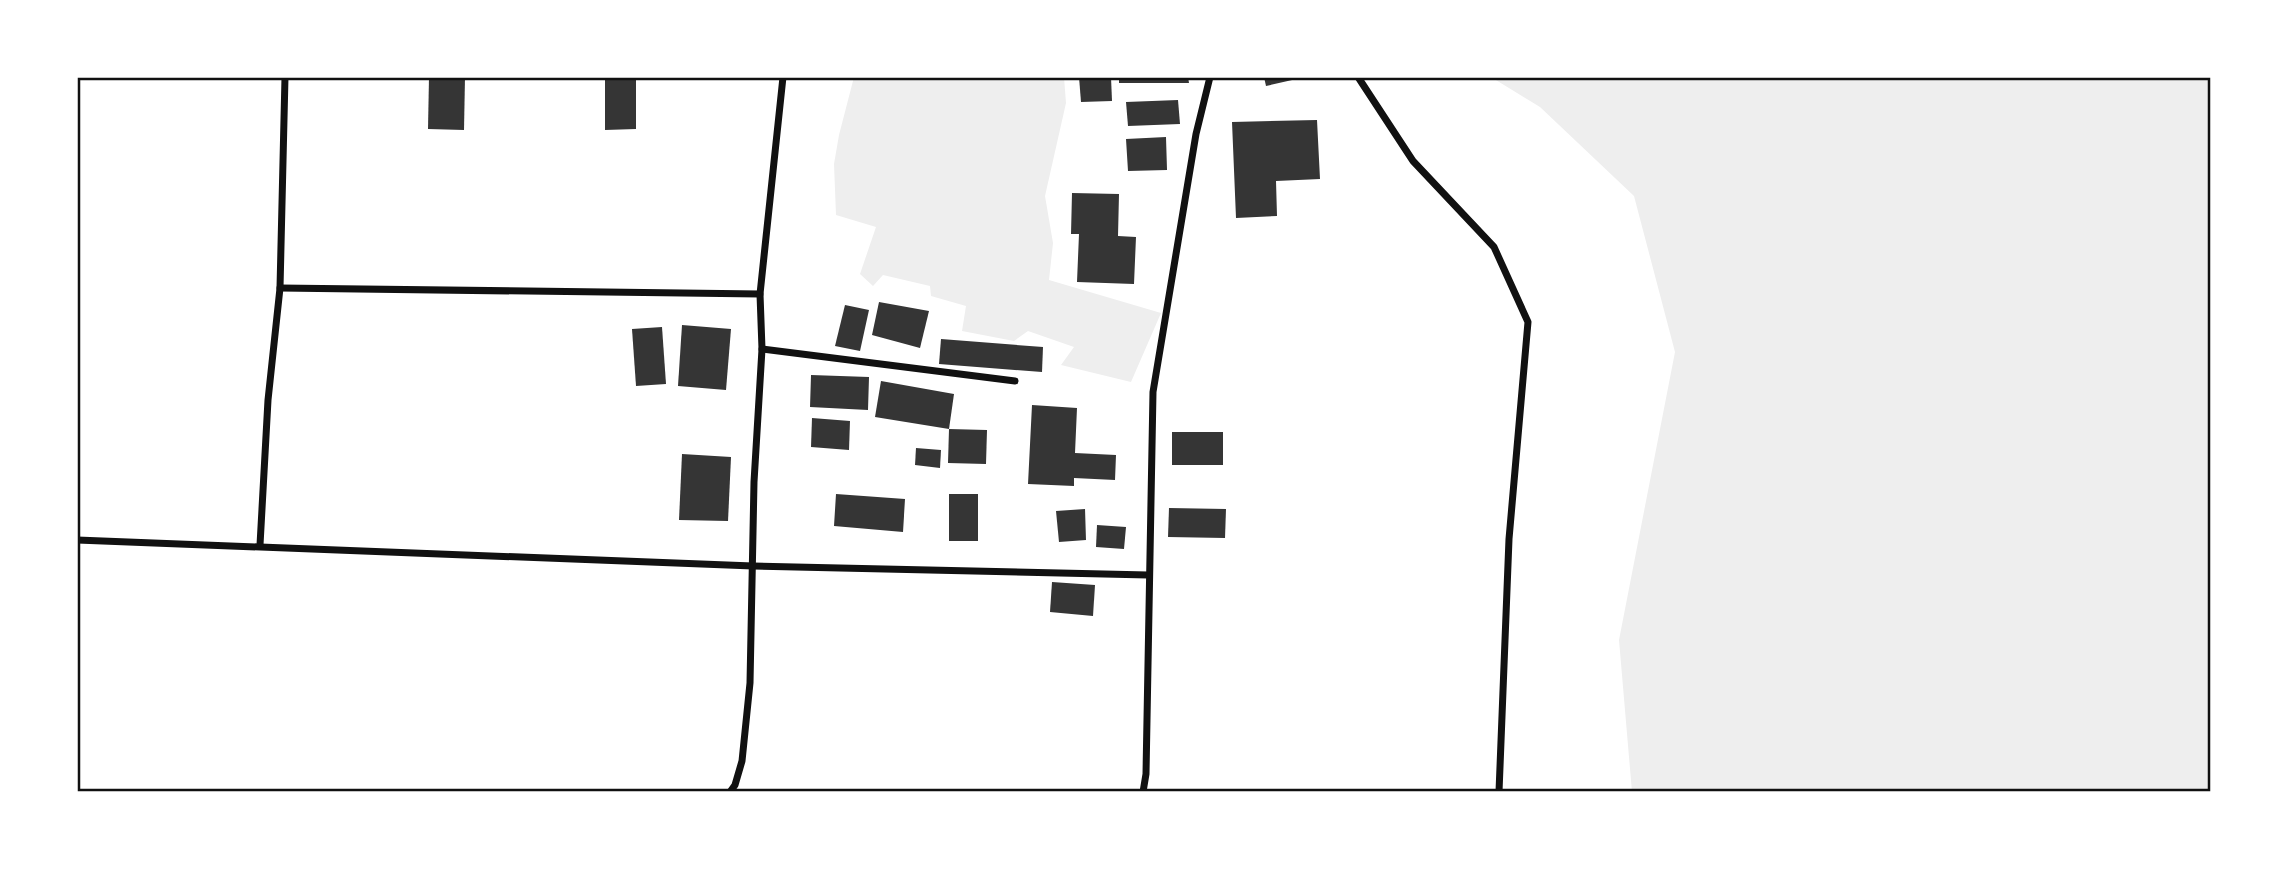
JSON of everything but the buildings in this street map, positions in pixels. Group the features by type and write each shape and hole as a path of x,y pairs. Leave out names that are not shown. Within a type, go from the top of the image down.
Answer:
{"street":[{"path":"260,545 268,400 280,288 285,77"},
{"path":"732,789 742,761 750,683 754,482 762,349 760,294 783,77"},
{"path":"1143,792 1146,774 1153,391 1196,134 1210,77"},
{"path":"1358,77 1413,161 1494,247 1528,322 1509,539 1499,792"},
{"path":"280,288 760,294"},
{"path":"762,349 1015,381"},
{"path":"77,540 753,566 1148,575"}],"shaded area":[{"path":"854,77 1064,77 1066,103 1045,196 1053,243 1049,280 1161,313 1131,382 1061,365 1074,347 1028,331 1014,341 962,331 966,306 931,296 930,286 883,275 873,286 860,274 876,227 836,215 834,164"},
{"path":"1491,77 2211,77 2211,792 1632,792 1619,640 1675,352 1634,196 1540,107"}]}
